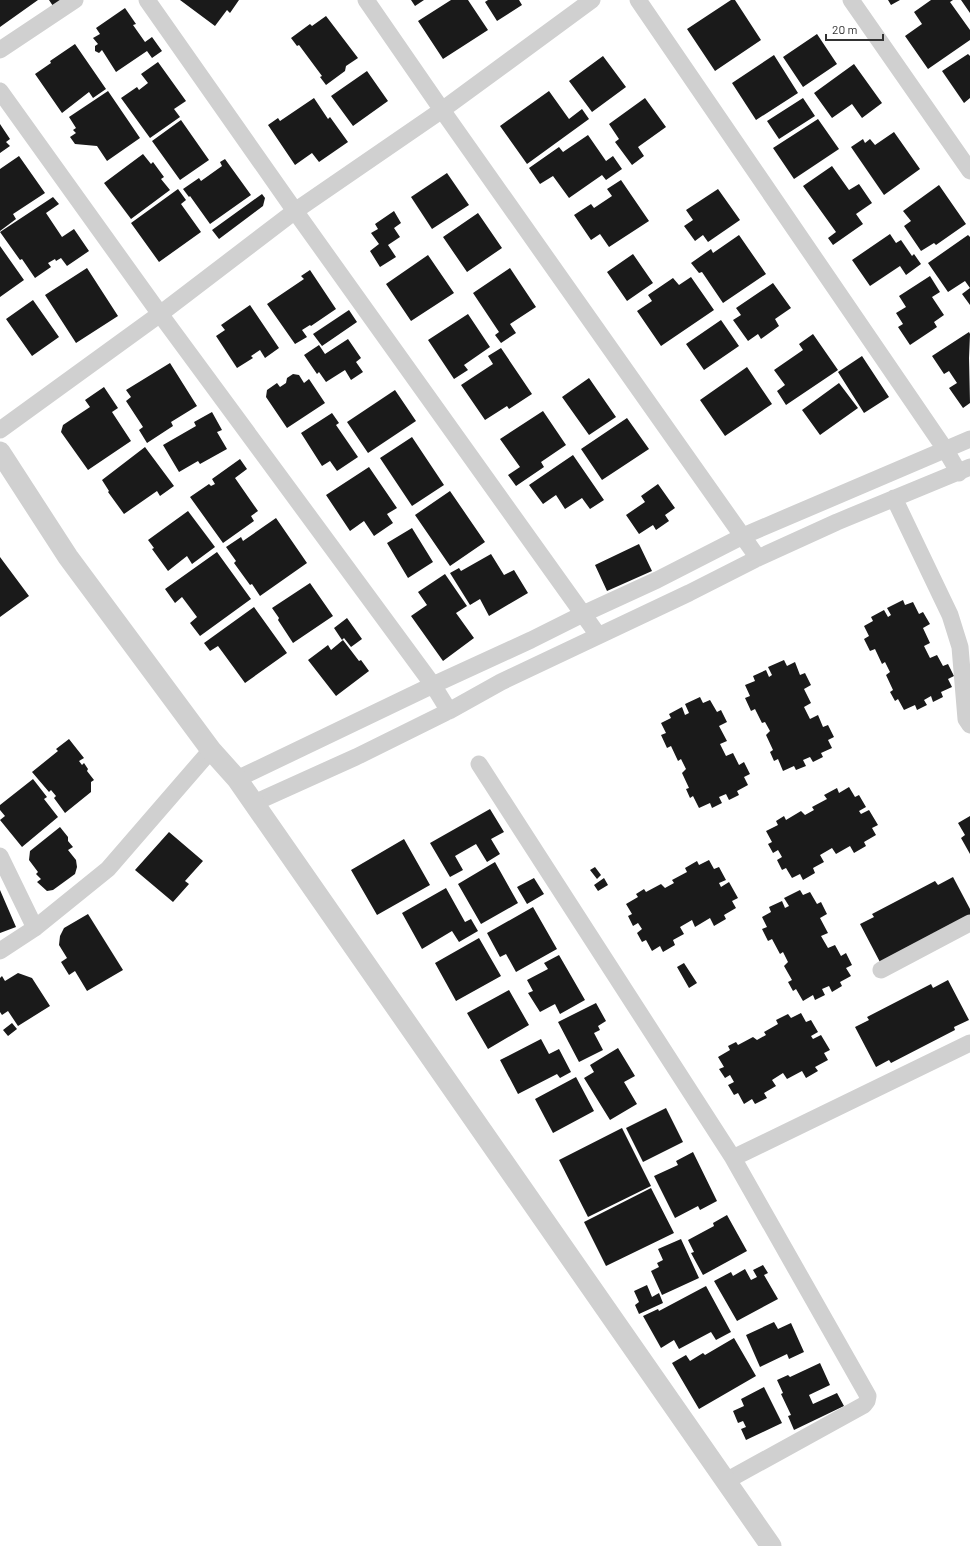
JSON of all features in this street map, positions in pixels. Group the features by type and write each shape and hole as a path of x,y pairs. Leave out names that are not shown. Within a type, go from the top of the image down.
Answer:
{"street":[{"path":"0,50 75,0"},
{"path":"147,0 295,211 598,635"},
{"path":"366,0 758,558"},
{"path":"0,430 160,314 295,211 442,110 573,6 592,0"},
{"path":"254,804 356,757 449,711 501,682 689,593 758,558 894,498 964,470 945,450 638,0"},
{"path":"851,0 970,172"},
{"path":"0,91 160,314 433,685 449,711"},
{"path":"237,779 657,580 743,536 970,439"},
{"path":"0,452 68,557 211,750 237,779 771,1546"},
{"path":"894,498 950,615 960,647 966,719 970,725"},
{"path":"0,951 35,928 108,869 211,750"},
{"path":"479,764 733,1158 868,1396 864,1405 726,1481"},
{"path":"0,856 35,928"},
{"path":"881,970 970,923"},
{"path":"733,1158 970,1043"}],"building":[{"path":"0,0 38,0 0,27"},
{"path":"49,0 62,0 53,6"},
{"path":"180,0 239,0 230,13 227,10 215,26"},
{"path":"411,0 424,0 415,6"},
{"path":"451,0 468,0 488,30 443,59 418,21"},
{"path":"488,0 519,0 522,5 497,21 485,2"},
{"path":"731,0 735,0 761,40 715,71 687,29"},
{"path":"888,0 900,0 891,5"},
{"path":"931,0 953,0 950,2 970,30 970,40 928,69 905,36 922,24 914,12"},
{"path":"961,0 970,0 970,13"},
{"path":"125,8 136,24 133,25 145,42 152,37 162,51 152,58 147,51 116,72 102,50 99,53 95,51 95,46 98,44 93,38 100,34 96,28"},
{"path":"326,16 358,58 346,66 345,71 326,85 320,77 322,76 299,45 297,46 291,38 310,24 312,26"},
{"path":"817,34 837,64 803,87 783,57"},
{"path":"75,44 106,89 93,98 89,92 62,113 35,74 51,63 50,61"},
{"path":"968,54 970,56 970,98 964,103 942,71"},
{"path":"774,55 798,93 756,120 732,83"},
{"path":"603,56 626,87 592,112 569,81"},
{"path":"158,62 186,101 174,109 180,117 150,138 121,98 137,87 139,90 148,83 141,74"},
{"path":"854,64 882,103 862,118 852,104 832,118 814,93"},
{"path":"367,71 388,101 353,126 331,96"},
{"path":"108,91 140,138 107,161 97,146 75,144 70,137 76,133 73,130 76,128 69,117"},
{"path":"549,91 569,119 582,109 589,119 527,164 500,126"},
{"path":"314,98 328,119 330,117 348,142 319,162 312,153 295,165 268,125 278,118 280,121"},
{"path":"645,98 666,127 638,147 644,156 632,165 615,142 619,139 609,124"},
{"path":"803,98 815,116 779,139 767,121"},
{"path":"818,119 839,149 794,179 773,148"},
{"path":"181,120 209,160 180,180 152,141"},
{"path":"0,124 10,139 6,142 10,146 0,153"},
{"path":"894,132 920,169 884,195 851,147 863,139 865,143 870,139 875,145"},
{"path":"588,135 606,161 613,156 622,169 606,180 602,175 569,198 553,176 540,184 529,168 559,147 563,152"},
{"path":"143,154 151,164 153,162 164,177 161,179 170,190 131,219 104,183"},
{"path":"19,156 45,193 13,214 16,219 0,231 0,169"},
{"path":"225,159 251,195 210,224 190,196 189,197 183,189 199,178 201,181 222,166 220,162"},
{"path":"832,166 849,190 859,184 872,203 856,214 863,224 833,245 828,238 836,232 803,186"},
{"path":"447,173 469,205 432,229 411,197"},
{"path":"621,180 649,221 609,247 600,234 591,240 574,215 591,204 594,208 612,196 607,189"},
{"path":"939,185 966,224 936,245 934,243 921,251 904,226 911,221 903,211"},
{"path":"178,189 186,200 181,204 201,232 159,262 131,223"},
{"path":"718,189 740,220 708,242 703,235 695,241 684,226 693,220 686,210"},
{"path":"262,194 265,198 263,206 219,239 212,230"},
{"path":"53,197 59,204 46,213 62,237 74,229 89,251 67,266 61,258 56,261 55,259 48,263 51,267 35,278 0,232"},
{"path":"394,211 401,223 394,228 400,237 388,245 396,257 380,267 370,251 379,244 371,233 378,229 375,224"},
{"path":"478,213 502,248 467,272 443,237"},
{"path":"890,234 896,243 901,240 912,256 914,254 921,264 906,275 900,266 870,286 852,260"},
{"path":"739,235 766,274 723,303 702,272 699,273 691,263 711,249 713,253"},
{"path":"968,235 970,237 970,288 965,281 948,292 928,263"},
{"path":"0,246 24,280 0,297"},
{"path":"633,254 653,283 627,301 607,272"},
{"path":"428,255 454,293 411,321 386,284"},
{"path":"87,268 118,316 76,343 45,295"},
{"path":"510,268 536,307 510,324 516,333 501,343 495,335 499,332 473,293"},
{"path":"310,270 336,309 311,326 310,325 302,330 307,337 295,344 267,304 304,279 301,276"},
{"path":"930,276 940,292 932,297 944,315 934,322 937,327 910,345 898,327 903,324 896,313 906,307 899,296"},
{"path":"691,277 714,310 661,346 637,311 652,301 648,295 673,278 679,285"},
{"path":"773,283 791,308 775,319 779,326 761,339 758,334 748,341 733,320 741,315 736,308"},
{"path":"970,288 970,305 962,294"},
{"path":"33,300 59,337 32,356 6,319"},
{"path":"250,305 279,348 265,358 260,350 251,356 253,358 237,368 216,336 225,330 221,325"},
{"path":"349,310 357,322 322,346 313,334"},
{"path":"468,314 490,347 464,365 468,370 454,379 428,340"},
{"path":"721,320 739,346 704,370 686,344"},
{"path":"969,332 970,403 963,408 949,388 957,383 949,371 944,374 932,356"},
{"path":"813,334 838,370 786,405 777,391 785,385 774,370 803,350 799,344"},
{"path":"348,339 361,358 356,362 363,372 351,380 345,370 326,382 319,372 317,374 304,355 319,345 325,354"},
{"path":"501,348 532,394 509,409 507,406 485,420 461,385 493,364 488,356"},
{"path":"862,356 889,397 864,413 838,372"},
{"path":"170,363 197,406 171,422 173,426 147,443 139,430 143,427 126,401 131,397 126,390"},
{"path":"747,367 772,404 725,436 700,400"},
{"path":"293,374 299,375 304,383 309,379 325,403 287,428 266,397 267,390 277,383 280,387 286,383 287,378"},
{"path":"589,378 616,417 589,435 562,397"},
{"path":"839,383 858,408 820,435 802,410"},
{"path":"104,387 118,408 112,412 131,441 88,470 61,432 63,425 90,407 85,400"},
{"path":"395,390 416,421 368,453 347,422"},
{"path":"543,411 566,445 541,462 544,467 516,486 508,475 520,467 500,439"},
{"path":"212,412 222,430 217,432 227,449 200,464 198,461 179,472 163,445 196,426 194,422"},
{"path":"332,413 339,423 336,425 358,457 337,471 330,461 322,466 301,433"},
{"path":"627,418 649,449 602,480 581,449"},
{"path":"412,437 444,485 412,506 380,458"},
{"path":"145,447 174,486 160,496 157,491 124,514 108,492 109,491 102,480"},
{"path":"573,455 604,500 590,509 582,498 565,509 556,495 543,504 529,485"},
{"path":"240,459 247,469 235,478 258,511 251,516 254,521 223,543 190,497 209,484 211,486 215,484 212,479"},
{"path":"369,467 397,508 387,514 393,523 374,536 364,521 350,531 326,495"},
{"path":"658,484 675,508 665,515 669,521 656,530 653,525 639,534 626,515 645,502 641,496"},
{"path":"450,491 485,542 450,566 415,515"},
{"path":"188,511 215,547 192,564 187,556 168,571 152,549 154,548 148,540"},
{"path":"276,518 307,563 260,596 234,563 236,561 226,547 241,537 243,541"},
{"path":"412,528 433,562 408,578 387,543"},
{"path":"639,544 652,571 607,591 595,565"},
{"path":"217,552 251,599 200,636 190,623 197,617 182,597 175,603 165,589"},
{"path":"491,554 504,575 514,570 528,593 489,616 480,599 470,605 450,573 459,568 461,571"},
{"path":"0,557 29,596 0,617"},
{"path":"445,574 467,606 456,613 474,638 443,661 411,616 427,605 418,592"},
{"path":"310,583 333,616 293,643 272,608"},
{"path":"903,600 905,605 913,602 919,614 923,612 930,624 923,628 930,643 924,646 930,658 937,655 943,666 948,664 954,676 948,679 952,687 941,692 943,697 933,702 931,696 924,700 927,705 917,710 915,705 904,710 898,699 895,701 890,692 893,690 886,675 890,672 885,662 882,664 875,649 870,651 864,639 869,636 864,626 873,621 871,617 884,610 888,617 891,615 887,608"},
{"path":"254,607 287,653 245,683 218,646 210,651 204,643"},
{"path":"347,618 362,639 351,647 344,638 342,640 334,628"},
{"path":"343,640 359,661 361,660 369,671 336,696 308,660 328,645 331,650"},
{"path":"784,660 787,666 795,662 800,675 805,673 811,685 804,689 811,703 804,707 810,719 818,715 823,727 828,725 834,737 828,740 832,748 821,753 823,757 813,762 810,757 803,760 806,766 796,770 794,766 783,771 778,759 774,761 770,752 773,750 766,735 770,731 765,722 762,723 755,709 751,711 745,698 750,696 745,685 755,681 753,676 766,670 769,677 772,675 768,667"},
{"path":"700,697 703,703 710,700 717,712 721,710 727,722 719,726 727,741 720,744 726,756 733,753 739,765 744,762 750,774 744,777 748,785 737,791 739,795 729,800 726,794 719,797 722,803 712,808 710,803 699,808 693,796 690,798 686,789 689,788 682,773 686,769 681,759 678,761 671,746 667,748 661,735 666,733 661,723 671,718 669,714 682,707 685,715 689,713 685,704"},
{"path":"69,739 84,758 79,761 82,765 84,763 88,769 87,771 94,780 91,782 91,792 65,813 54,798 56,796 51,790 49,792 32,772 58,751 56,749"},
{"path":"33,779 47,797 44,799 58,817 22,847 0,820 5,816 0,810 0,805"},
{"path":"849,787 855,797 859,795 866,807 859,811 861,814 869,810 878,825 872,828 876,835 864,842 866,846 854,853 850,846 836,854 832,848 820,855 824,862 813,868 815,873 803,880 800,874 792,878 786,868 782,870 777,860 782,857 778,850 773,853 768,844 772,842 766,831 778,825 776,821 784,816 786,820 801,811 805,815 814,810 812,807 827,799 824,795 837,788 839,793"},
{"path":"490,809 504,832 491,839 500,854 487,862 476,844 455,856 463,870 450,877 430,843"},
{"path":"970,816 970,854 961,838 965,835 958,823"},
{"path":"60,827 68,837 68,841 73,847 68,850 76,860 77,867 75,874 53,890 47,891 37,882 41,879 36,874 38,872 29,860 30,851"},
{"path":"169,832 203,861 185,881 189,884 173,902 135,870"},
{"path":"404,839 430,885 377,915 351,870"},
{"path":"709,860 714,869 719,867 726,880 719,883 721,887 729,882 738,898 732,901 736,908 724,915 726,919 714,926 710,918 695,927 692,920 680,927 684,934 673,940 675,945 663,952 660,946 652,951 646,940 642,942 637,933 642,929 638,923 633,926 628,916 632,914 626,904 638,897 636,894 644,889 646,892 661,884 665,888 674,883 672,880 687,872 685,868 697,861 699,865"},
{"path":"495,862 518,903 481,924 458,884"},
{"path":"595,867 601,875 597,879 590,870"},
{"path":"953,877 970,909 970,918 881,964 860,924 874,917 872,914 935,881 938,885"},
{"path":"534,878 544,894 527,904 517,887"},
{"path":"604,878 608,885 598,891 594,885"},
{"path":"446,888 465,922 471,919 478,931 459,942 452,931 422,949 402,913"},
{"path":"0,890 16,927 0,933"},
{"path":"800,890 803,895 810,892 817,904 821,902 827,914 820,918 828,933 821,936 828,948 835,945 841,956 846,953 852,965 846,968 851,976 840,982 842,986 832,992 829,986 822,989 825,995 815,1000 813,995 803,1001 796,989 793,991 788,982 792,980 784,966 788,962 783,952 780,954 772,939 768,941 762,929 767,927 762,917 771,912 769,907 782,901 785,908 789,906 784,898"},
{"path":"533,907 557,949 516,972 506,954 500,957 487,933"},
{"path":"88,914 123,970 87,991 75,971 69,975 61,962 67,958 59,945 60,936 64,928"},
{"path":"479,938 501,976 456,1001 435,963"},
{"path":"559,955 585,1000 560,1014 555,1004 540,1012 528,993 533,991 527,980 548,969 544,963"},
{"path":"684,963 697,983 689,988 677,967"},
{"path":"18,973 32,978 50,1006 18,1026 8,1011 2,1015 0,1012 0,978 2,976 5,981"},
{"path":"948,980 969,1020 954,1027 955,1030 891,1063 889,1060 876,1067 855,1027 869,1020 867,1017 931,984 933,988"},
{"path":"509,990 529,1025 488,1049 467,1013"},
{"path":"596,1003 606,1021 598,1026 600,1030 594,1033 603,1050 579,1062 558,1022"},
{"path":"801,1013 806,1022 811,1020 818,1032 811,1036 813,1039 821,1035 830,1050 824,1053 828,1060 815,1067 818,1071 806,1078 802,1071 787,1079 783,1073 772,1080 776,1086 764,1093 767,1098 755,1104 752,1099 744,1104 738,1093 734,1095 728,1085 734,1082 730,1075 725,1078 719,1069 724,1067 718,1057 730,1050 728,1046 736,1042 738,1045 753,1037 757,1040 766,1035 764,1032 778,1024 776,1020 788,1014 791,1018"},
{"path":"12,1023 17,1029 8,1036 3,1030"},
{"path":"541,1039 549,1054 559,1049 571,1072 560,1078 557,1074 518,1094 500,1060"},
{"path":"618,1048 635,1076 624,1082 637,1104 610,1120 584,1078 594,1072 590,1065"},
{"path":"576,1077 594,1111 553,1133 535,1099"},
{"path":"666,1108 683,1142 643,1162 626,1128"},
{"path":"622,1128 651,1186 588,1217 559,1160"},
{"path":"693,1152 717,1201 700,1210 698,1206 675,1218 654,1176 678,1165 676,1161"},
{"path":"651,1188 674,1233 606,1266 584,1222"},
{"path":"727,1215 747,1251 703,1275 691,1253 694,1252 688,1240 714,1226 713,1223"},
{"path":"681,1239 699,1278 662,1295 651,1271 659,1267 657,1263 663,1260 658,1249"},
{"path":"763,1265 768,1273 764,1275 778,1299 737,1321 714,1281 731,1272 733,1276 745,1269 751,1280 757,1277 753,1270"},
{"path":"647,1285 652,1297 659,1293 663,1303 639,1314 635,1305 639,1302 634,1291"},
{"path":"706,1286 731,1332 716,1340 711,1332 679,1349 674,1340 661,1348 643,1316 658,1309 659,1311"},
{"path":"774,1322 778,1329 791,1323 804,1352 789,1359 787,1354 760,1367 746,1335"},
{"path":"734,1338 756,1376 699,1409 672,1363 686,1355 690,1361 703,1353 705,1355"},
{"path":"820,1363 830,1385 809,1395 813,1404 837,1393 844,1406 794,1430 788,1416 791,1415 781,1394 783,1393 777,1380 788,1375 790,1377"},
{"path":"764,1387 782,1423 746,1440 741,1429 746,1427 743,1421 738,1423 733,1411 744,1406 741,1399"}]}
